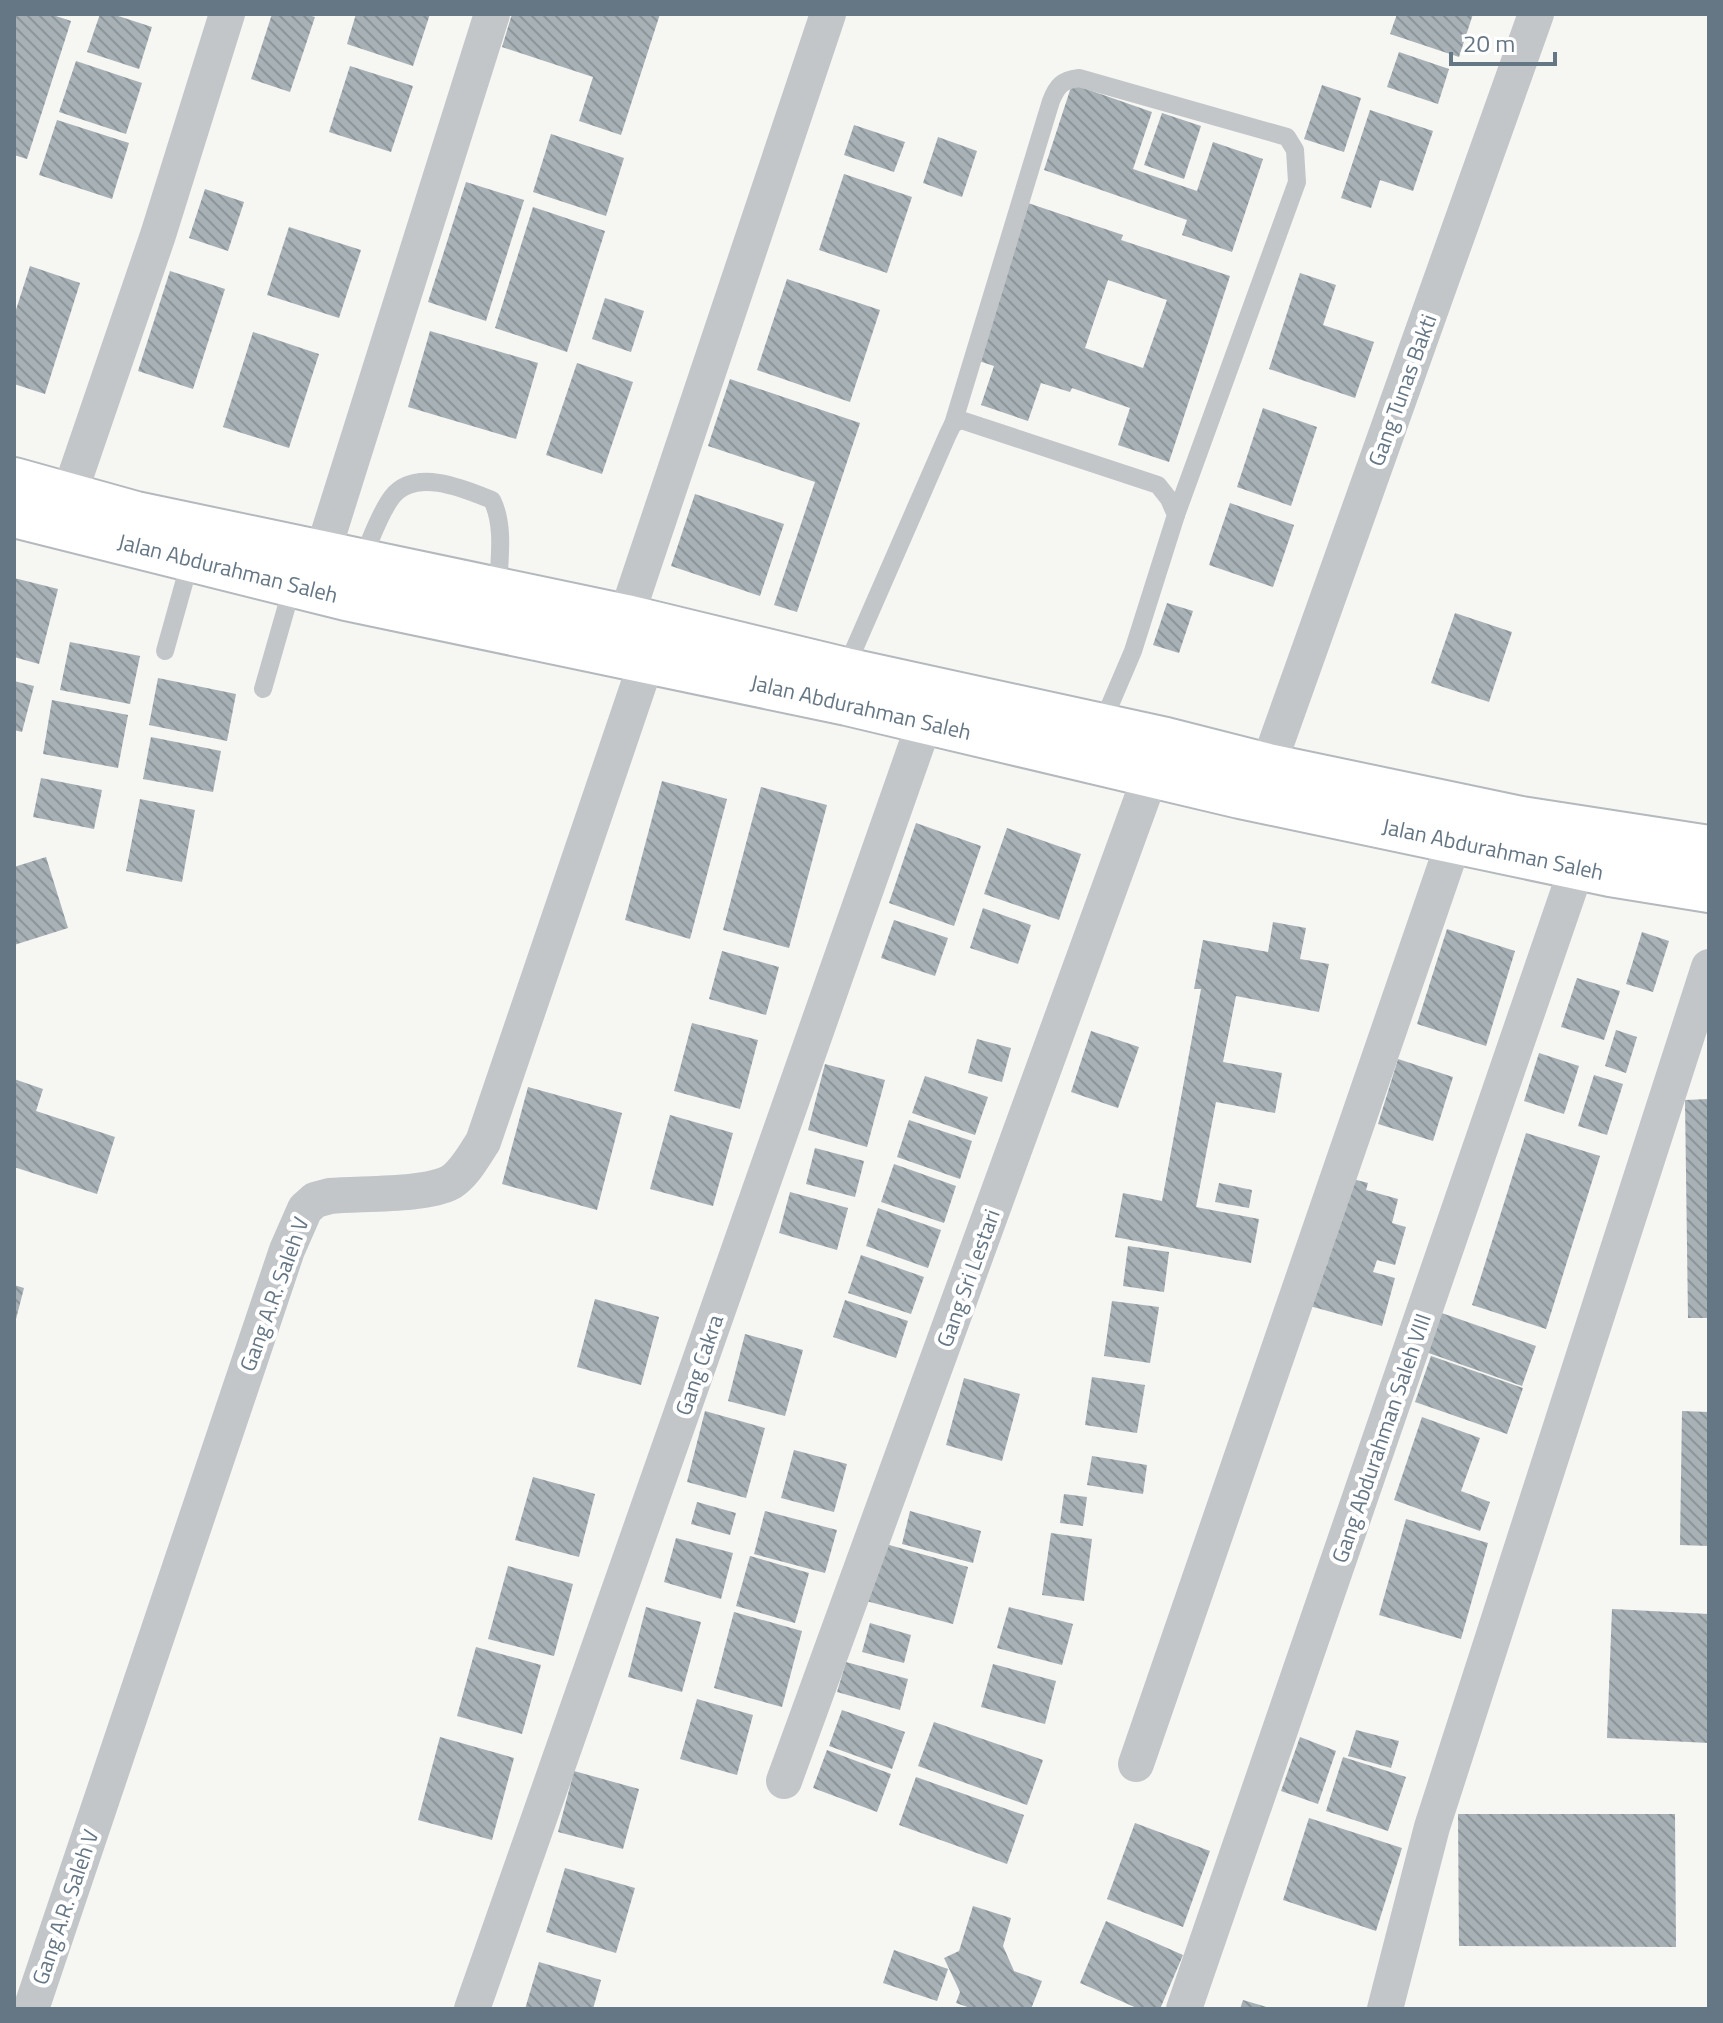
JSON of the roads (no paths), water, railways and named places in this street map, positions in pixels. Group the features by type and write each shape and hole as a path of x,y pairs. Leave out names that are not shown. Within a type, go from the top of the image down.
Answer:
{"street":[{"path":"69,495 158,235 227,14"},
{"path":"342,555 492,14"},
{"path":"626,617 828,14"},
{"name":"Gang Tunas Bakti","path":"1268,766 1536,14"},
{"name":"Jalan Abdurahman Saleh","path":"14,480 69,495 191,558 346,598 647,660 1151,774 1460,824 1521,819 1709,848"},
{"name":"Jalan Abdurahman Saleh","path":"14,515 342,555 626,617 1268,766 1460,824 1577,867 1709,890"},
{"name":"Gang A.R. Saleh V","path":"31,2009 207,1482 287,1250 305,1209 315,1200 330,1196 433,1189 453,1181 483,1142 647,660"},
{"name":"Gang Cakra","path":"472,2009 925,721"},
{"name":"Gang Sri Lestari","path":"784,1781 1151,774"},
{"path":"1136,1764 1460,824"},
{"name":"Gang Abdurahman Saleh VIII","path":"1184,2009 1577,867"},
{"path":"1385,2009 1432,1827 1709,967"}],"lane":[{"path":"845,670 953,424 1051,101 1059,85 1067,79 1079,78 1287,137 1295,150 1297,182 1176,515 1133,651 1100,726"},
{"path":"953,424 961,420 1158,485 1176,515"},
{"path":"342,555 405,486 430,482 456,485 492,500 497,511 500,533 498,589"},
{"path":"165,651 191,558"},
{"path":"263,689 293,584"}]}
